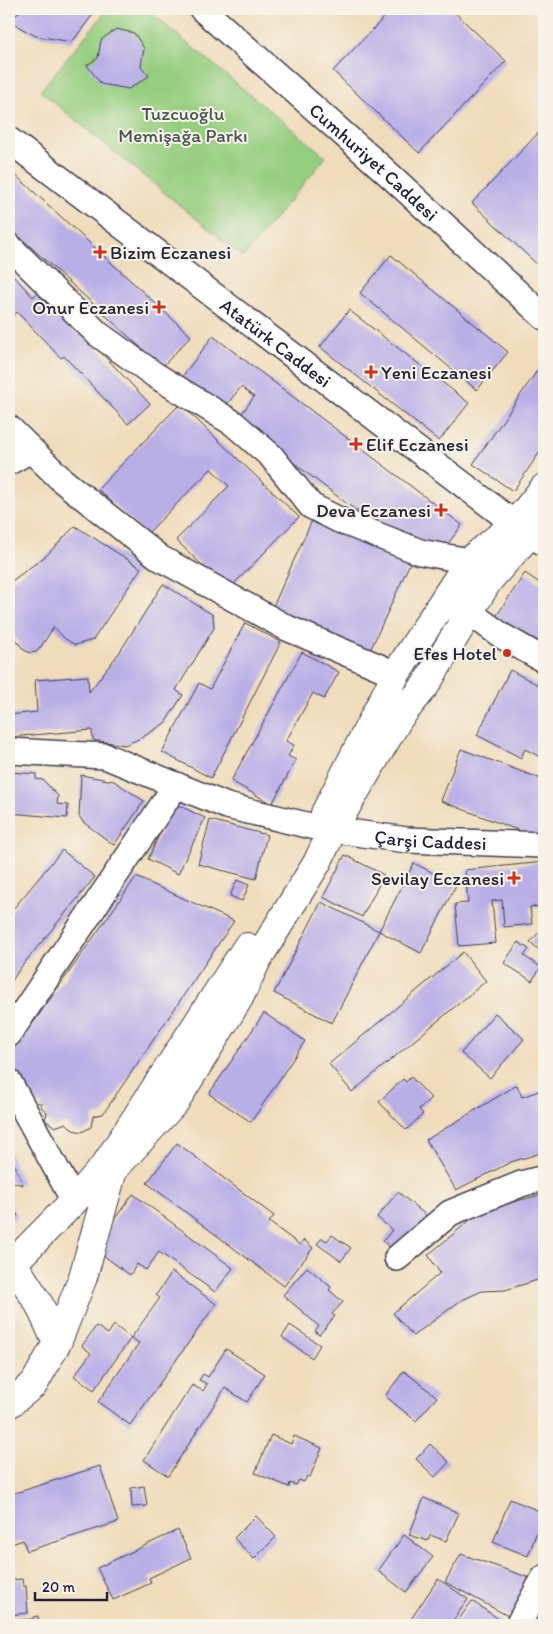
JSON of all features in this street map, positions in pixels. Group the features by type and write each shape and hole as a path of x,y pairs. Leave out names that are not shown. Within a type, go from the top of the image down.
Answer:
{"main road":[{"path":"56,1343 39,1304 11,1263 74,1201 106,1164 292,878 400,718 426,686 488,581 534,530 544,488"},
{"path":"9,1404 34,1384 56,1343 83,1277 113,1170 175,1102 238,998 257,960 317,863 326,828 327,807 396,674 469,562 534,530"}],"street":[{"name":"Cumhuriyet Caddesi","path":"202,9 383,169 544,317"},
{"name":"Atatürk Caddesi","path":"9,140 534,530"},
{"path":"9,246 98,334 155,375 233,423 271,456 311,506 340,520 420,552 469,562"},
{"path":"9,428 63,481 160,558 287,628 396,674"},
{"path":"9,462 31,450"},
{"path":"443,603 469,612 502,636 544,660"},
{"name":"Çarşi Caddesi","path":"9,751 105,756 228,806 326,828 407,840 544,845"},
{"path":"9,1034 176,785"},
{"path":"9,1082 74,1201"},
{"path":"397,1258 450,1213 521,1184 544,1178"},
{"path":"518,1625 544,1578"}],"green space":[{"name":"Tuzcuoğlu Memişağa Parkı","path":"108,9 146,9 326,157 243,257 40,91"}],"building":[{"path":"22,9 97,9 72,42 36,36 19,27 11,20"},
{"path":"392,9 451,9 506,61 419,153 333,71"},
{"path":"116,29 134,33 144,48 141,66 149,76 129,89 101,84 87,65 98,58 101,40"},
{"path":"544,127 544,271 472,203"},
{"path":"9,169 191,336 162,367 9,227"},
{"path":"391,255 508,352 477,390 360,293"},
{"path":"9,271 33,297 37,293 56,314 61,310 150,404 128,424 64,356 61,358 17,312 9,320"},
{"path":"349,310 469,403 439,441 320,347"},
{"path":"213,336 462,525 447,545 415,540 354,509 260,437 239,417 254,397 241,387 223,409 181,378"},
{"path":"539,368 544,372 544,446 513,491 473,464"},
{"path":"180,404 299,517 228,590 176,540 229,486 211,469 146,535 98,489"},
{"path":"313,518 391,554 398,555 410,563 368,655 271,611"},
{"path":"75,526 141,568 93,640 75,645 64,638 54,627 40,648 36,652 30,653 24,650 9,630 9,583 47,555"},
{"path":"525,573 544,586 544,650 495,618"},
{"path":"163,584 213,615 214,628 176,690 183,695 165,723 143,737 125,745 93,740 92,730 9,737 9,715 37,712 35,680 88,676 89,692 119,653"},
{"path":"245,623 281,642 211,778 162,752 199,683 210,689"},
{"path":"302,652 339,672 324,699 313,693 286,741 294,745 288,756 296,760 272,804 231,781"},
{"path":"510,670 544,688 544,759 525,749 521,758 477,735"},
{"path":"9,675 15,683 9,689"},
{"path":"461,749 544,780 544,840 441,801"},
{"path":"9,772 36,774 36,779 43,780 58,796 57,804 68,805 67,818 9,813"},
{"path":"81,775 114,781 144,801 114,845 83,822 79,816"},
{"path":"174,803 205,818 178,874 148,859"},
{"path":"210,820 267,835 256,879 198,864"},
{"path":"62,850 95,877 21,967 9,985 9,914"},
{"path":"345,855 384,875 362,917 323,897"},
{"path":"544,862 544,906 530,907 532,924 504,927 502,900 492,901 496,943 459,946 455,904 468,903 465,870"},
{"path":"414,863 456,885 421,953 379,931"},
{"path":"136,877 234,921 103,1114 93,1116 91,1127 82,1132 73,1130 66,1123 55,1127 45,1120 47,1112 41,1107 42,1104 27,1099 9,1053 36,1019"},
{"path":"237,880 249,885 242,901 230,896"},
{"path":"321,902 379,931 332,1023 274,993"},
{"path":"544,927 544,954 530,942"},
{"path":"518,942 529,949 524,956 541,967 532,981 504,963"},
{"path":"463,952 486,981 352,1092 329,1064"},
{"path":"264,1013 305,1041 251,1122 209,1094"},
{"path":"495,1013 524,1039 490,1078 461,1053"},
{"path":"411,1077 431,1098 419,1109 423,1114 406,1130 379,1102 403,1079 406,1082"},
{"path":"517,1085 522,1097 544,1089 544,1152 511,1162 456,1190 426,1140"},
{"path":"177,1143 274,1216 269,1222 300,1245 304,1240 313,1248 284,1286 147,1183"},
{"path":"9,1151 23,1185 9,1181"},
{"path":"398,1192 428,1217 397,1254 383,1241 392,1230 377,1217"},
{"path":"133,1194 233,1268 215,1292 159,1252 146,1270 137,1264 130,1275 93,1248"},
{"path":"544,1194 544,1278 505,1290 482,1291 460,1301 413,1336 393,1313 440,1273 428,1255 482,1210"},
{"path":"9,1206 18,1215 9,1225"},
{"path":"332,1235 351,1248 341,1261 317,1244 322,1238 327,1241"},
{"path":"307,1267 331,1287 329,1290 343,1302 332,1314 335,1316 319,1335 315,1331 319,1326 283,1295"},
{"path":"172,1272 216,1304 130,1425 98,1402 139,1343 131,1338 160,1298 156,1295"},
{"path":"114,1325 131,1338 94,1390 74,1376 91,1353 82,1346 96,1326 108,1334"},
{"path":"290,1325 320,1345 312,1358 282,1337"},
{"path":"226,1349 265,1374 247,1402 225,1388 168,1476 144,1460 192,1385 203,1391 207,1384 199,1380 203,1374 208,1377"},
{"path":"404,1371 437,1397 416,1421 385,1396"},
{"path":"271,1435 291,1444 294,1436 322,1448 310,1477 307,1476 304,1482 299,1480 296,1485 290,1483 289,1487 255,1473"},
{"path":"430,1444 449,1462 435,1477 416,1459"},
{"path":"100,1466 118,1522 27,1551 23,1540 9,1545 9,1495"},
{"path":"144,1486 147,1506 132,1507 131,1488"},
{"path":"424,1498 459,1513 446,1541 430,1535 428,1541 409,1535"},
{"path":"510,1499 544,1513 528,1556 493,1542"},
{"path":"256,1516 276,1537 254,1559 234,1538"},
{"path":"178,1530 191,1558 149,1578 151,1583 113,1600 97,1568"},
{"path":"404,1535 433,1557 406,1592 378,1571"},
{"path":"461,1554 530,1578 510,1617 445,1582"},
{"path":"22,1579 23,1586 26,1586 28,1613 9,1615 9,1580"},
{"path":"438,1579 468,1599 450,1625 407,1625"},
{"path":"472,1601 503,1622 501,1625 455,1625"},
{"path":"38,1616 39,1625 9,1625 9,1621 33,1619 33,1617"}],"place":[{"name":"Bizim Eczanesi","path":"100,252"},
{"name":"Onur Eczanesi","path":"159,307"},
{"name":"Yeni Eczanesi","path":"371,372"},
{"name":"Elif Eczanesi","path":"356,444"},
{"name":"Deva Eczanesi","path":"441,510"},
{"name":"Efes Hotel","path":"507,653"},
{"name":"Sevilay Eczanesi","path":"514,878"}]}
